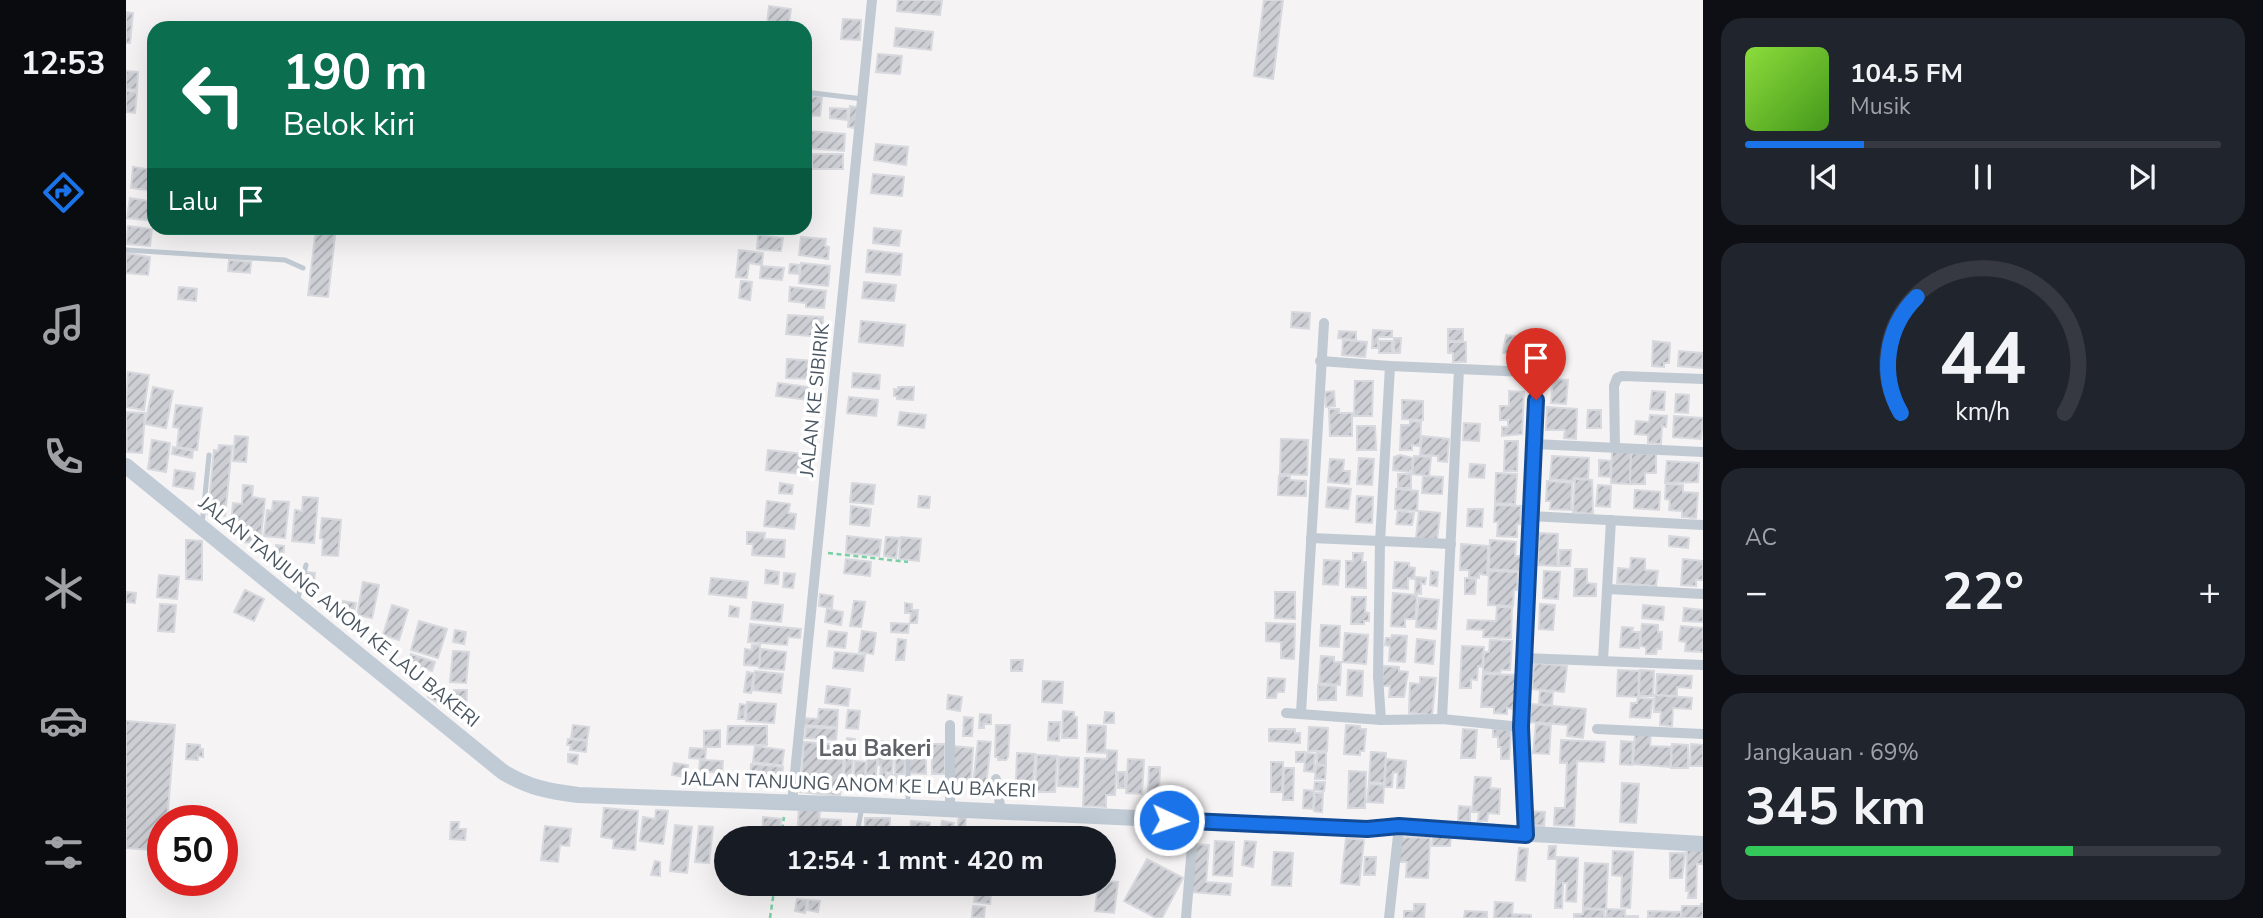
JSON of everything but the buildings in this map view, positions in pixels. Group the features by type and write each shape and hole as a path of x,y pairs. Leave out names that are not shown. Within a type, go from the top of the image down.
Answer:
{"main road":[{"name":"JALAN TANJUNG ANOM KE LAU BAKERI","path":"126,466 503,772 524,785 545,791 1194,822 1367,829 1399,826 1703,844"}],"street":[{"name":"JALAN KE SIBIRIK","path":"789,803 872,0"},
{"path":"1301,713 1324,323"},
{"path":"1321,360 1534,373 1538,378 1521,727 1526,835"},
{"path":"1381,720 1378,676 1380,542 1390,366"},
{"path":"1442,719 1460,369"},
{"path":"1615,447 1616,378 1703,379"},
{"path":"1534,444 1703,452"},
{"path":"1531,516 1703,526"},
{"path":"1603,660 1611,520"},
{"path":"1311,538 1451,544"},
{"path":"1608,589 1703,594"},
{"path":"1524,658 1703,665"},
{"path":"1286,713 1381,720 1442,719 1521,727"},
{"path":"950,725 950,810"},
{"path":"1597,729 1703,734"},
{"path":"996,779 1001,812"},
{"path":"1186,918 1194,822"},
{"path":"1389,918 1399,826"}],"lane":[{"path":"812,93 863,99"},
{"path":"126,250 285,260 303,268"},
{"path":"202,528 209,455"},
{"path":"296,605 306,565"},
{"path":"908,747 908,807"},
{"path":"858,826 862,805"}],"path":[{"path":"817,552 908,562"},
{"path":"784,826 789,803"},
{"path":"770,918 773,896"}],"district":[{"name":"Lau Bakeri","path":"875,748"}],"route":[{"path":"1169,820 1367,829 1399,826 1526,835 1521,727 1536,400"}]}
